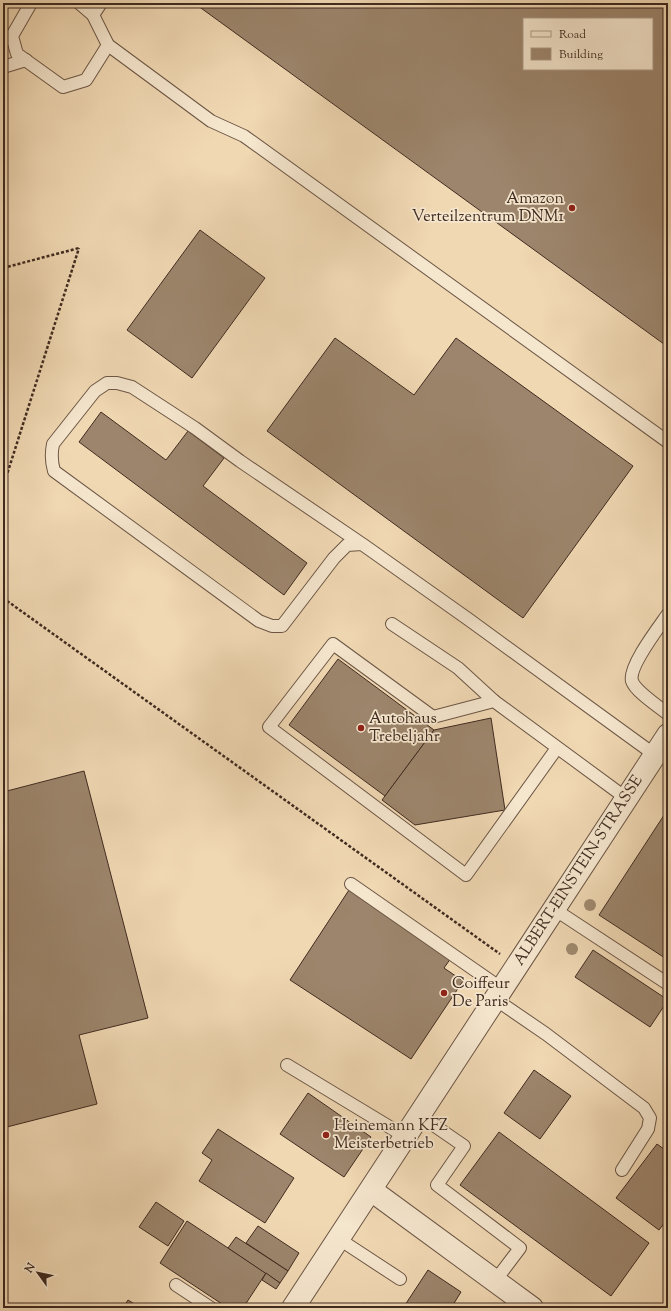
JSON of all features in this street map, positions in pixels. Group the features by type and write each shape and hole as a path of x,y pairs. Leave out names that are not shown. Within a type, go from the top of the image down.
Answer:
{"street":[{"name":"ALBERT-EINSTEIN-STRASSE","path":"293,1308 668,735"},
{"path":"371,1190 532,1308"}],"lane":[{"path":"31,3 12,36 17,54 63,87 86,80 108,45"},
{"path":"79,3 93,15 108,45 211,121 244,136 668,442"},
{"path":"93,15 101,3"},
{"path":"3,67 26,60"},
{"path":"362,544 347,545 334,558 282,626 272,626 259,621 54,471 51,463 51,453 54,444 95,391 107,383 117,383 132,387 195,428 240,461 362,544 468,619 655,756"},
{"path":"668,614 639,658 632,673 632,682 646,698 668,714"},
{"path":"392,624 458,668 494,701 626,798"},
{"path":"494,701 433,717 333,644 270,727 466,875 558,748"},
{"path":"351,884 499,994 546,1034 644,1108 650,1118 648,1129 622,1170"},
{"path":"554,909 668,984"},
{"path":"287,1065 406,1136"},
{"path":"419,1115 464,1146 437,1185 520,1248 495,1281"},
{"path":"339,1238 400,1279"},
{"path":"176,1285 211,1308"}],"path":[{"path":"3,268 79,248 3,487"},
{"path":"3,598 517,966"}],"building":[{"name":"Amazon Verteilzentrum DNM1","path":"194,3 668,3 668,347"},
{"path":"200,230 265,278 192,378 127,330"},
{"path":"335,338 414,395 456,338 633,466 523,618 267,431"},
{"path":"101,412 166,460 188,431 224,458 203,486 307,563 284,595 79,442"},
{"name":"Autohaus Trebeljahr","path":"338,659 434,730 385,796 289,725"},
{"name":"Autohaus Trebeljahr","path":"491,718 505,810 415,825 382,800 434,730"},
{"path":"84,771 148,1018 79,1035 97,1104 3,1128 3,792"},
{"path":"668,809 668,960 599,915"},
{"path":"349,890 451,958 444,968 463,981 411,1059 290,980"},
{"path":"593,950 668,1000 650,1027 575,977"},
{"path":"534,1070 571,1096 540,1139 504,1113"},
{"name":"Heinemann KFZ Meisterbetrieb","path":"308,1093 371,1137 344,1177 280,1134"},
{"path":"218,1129 294,1178 265,1223 199,1181 212,1160 202,1153"},
{"path":"499,1132 649,1243 611,1296 460,1185"},
{"path":"657,1144 668,1152 668,1218 659,1230 616,1198"},
{"path":"156,1202 184,1221 168,1246 139,1227"},
{"path":"187,1221 266,1273 243,1308 228,1308 160,1263"},
{"path":"258,1226 299,1253 288,1271 246,1243"},
{"path":"236,1237 288,1271 280,1283 228,1248"},
{"path":"428,1270 461,1292 451,1308 403,1308"},
{"path":"266,1273 280,1283 276,1289 262,1280"},
{"path":"128,1300 141,1308 123,1308"},
{"path":"364,1303 372,1308 361,1308"}],"place":[{"name":"Amazon Verteilzentrum DNM1","path":"572,208"},
{"name":"Autohaus Trebeljahr","path":"361,728"},
{"name":"Coiffeur De Paris","path":"444,993"},
{"name":"Heinemann KFZ Meisterbetrieb","path":"326,1135"}]}
